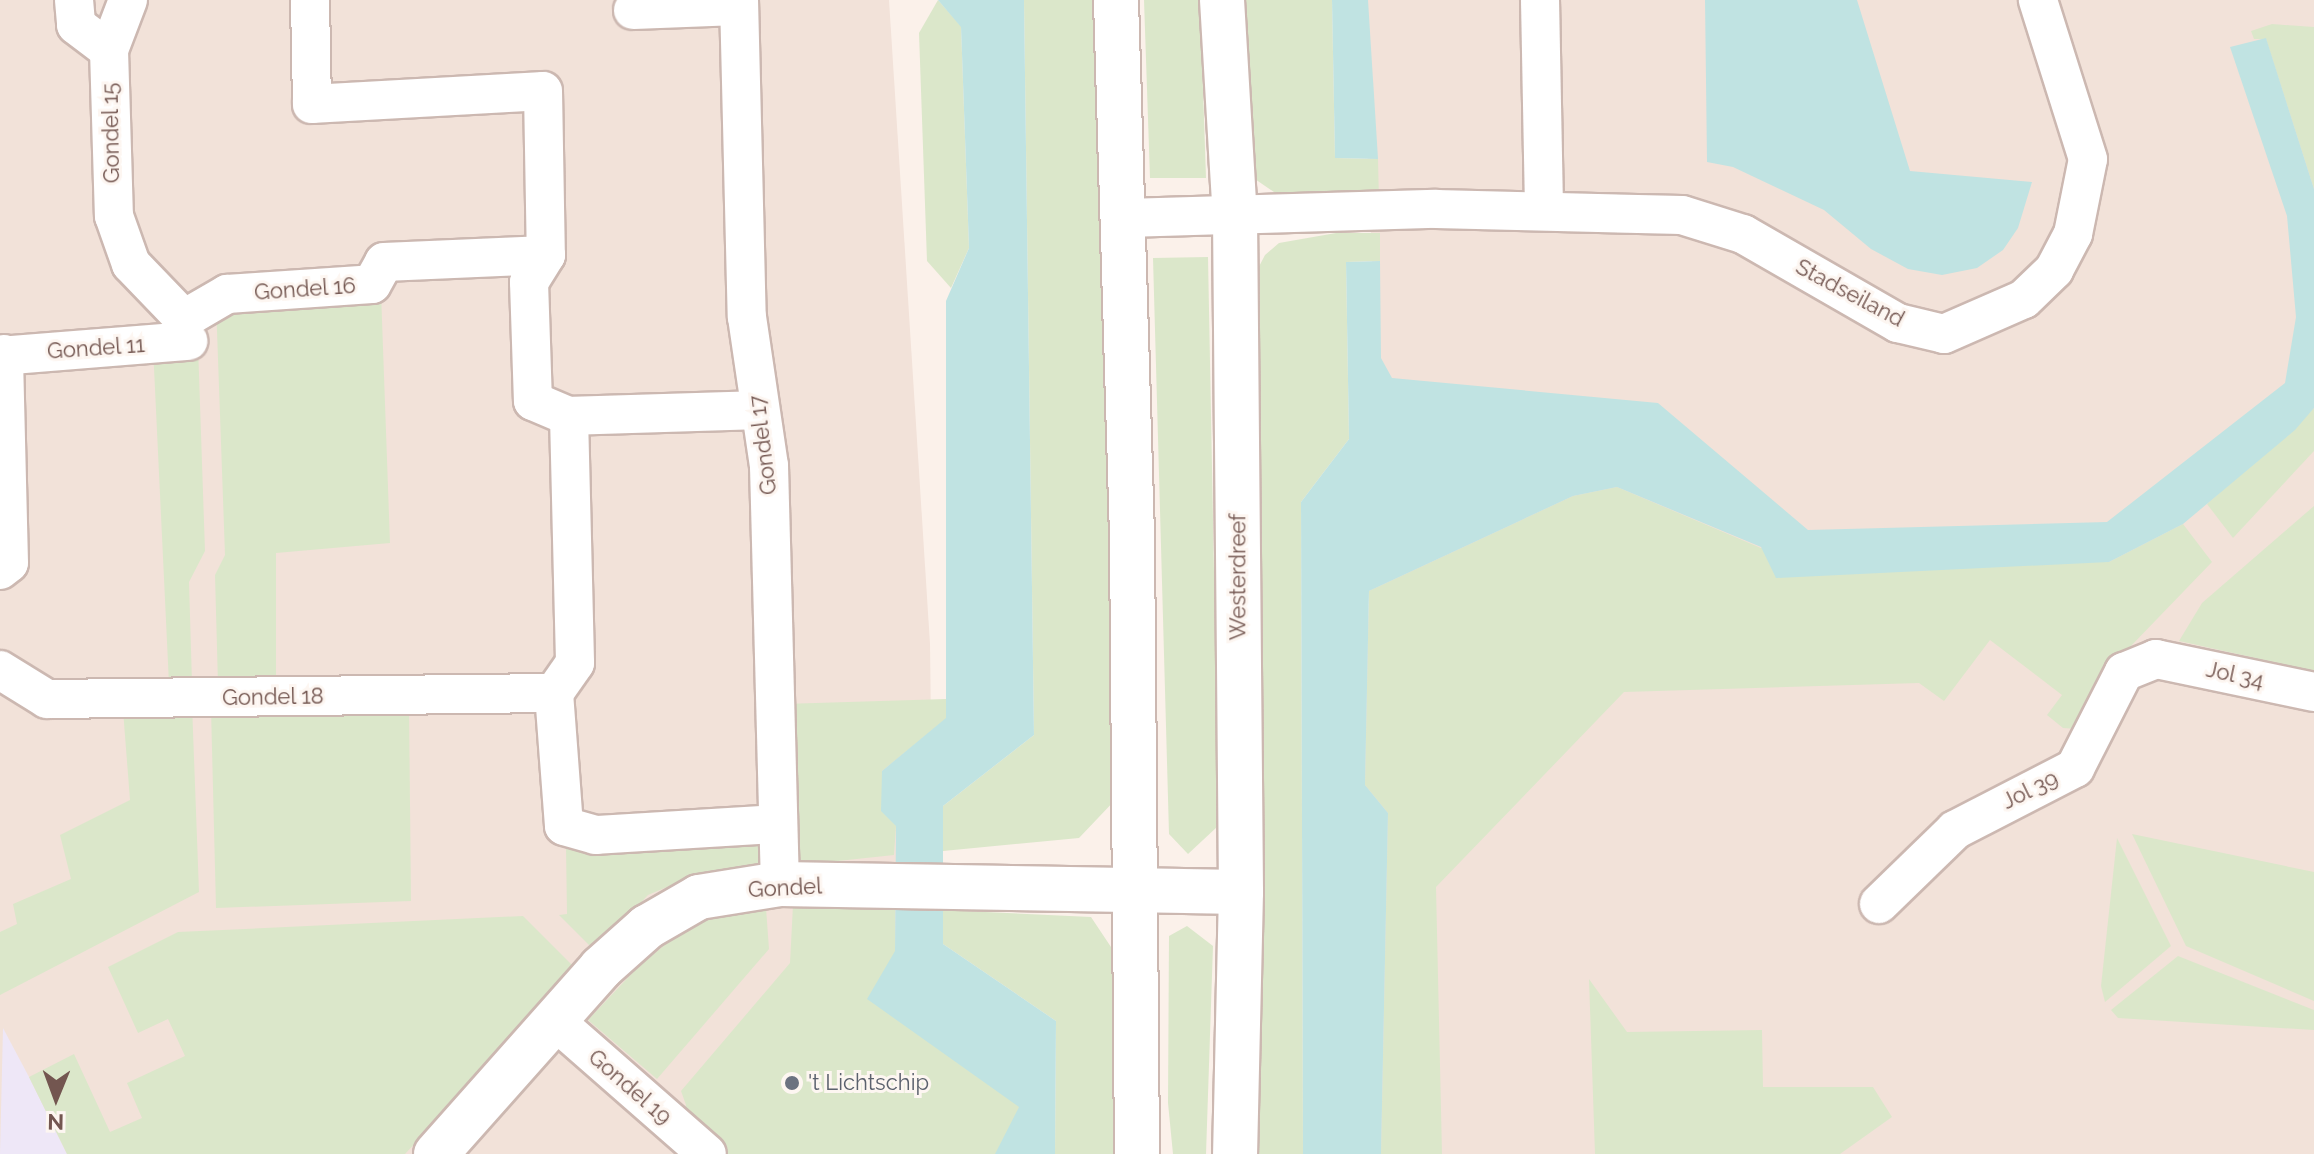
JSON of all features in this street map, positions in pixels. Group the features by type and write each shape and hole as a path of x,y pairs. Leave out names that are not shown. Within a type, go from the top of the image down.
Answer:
{"main road":[{"path":"1116,0 1126,218 1137,1154"},
{"name":"Westerdreef","path":"1222,0 1235,216 1241,892 1235,1154"},
{"name":"Gondel","path":"436,1154 554,1020 647,927 699,897 780,884 1241,892"}],"street":[{"name":"Gondel 15","path":"74,0 76,25 109,50"},
{"name":"Gondel 15","path":"114,216 109,50 128,0"},
{"path":"310,0 312,104 543,91 546,255 529,282 533,401 569,416 759,410"},
{"path":"1540,0 1544,209"},
{"name":"Stadseiland","path":"1126,218 1436,209 1544,209 1682,215 1743,234 1898,323 1944,334 2024,299 2054,270 2073,234 2088,159 2038,0"},
{"name":"Gondel 17","path":"633,10 738,3 747,317 769,466 776,824 780,884"},
{"name":"Gondel 16","path":"114,216 131,264 184,319 227,294 372,284 384,262 546,255"},
{"name":"Gondel 11","path":"0,570 9,563 2,355 188,341"},
{"path":"569,416 575,663 554,693 564,826 596,835 776,824"},
{"name":"Jol 34","path":"2156,659 2314,692"},
{"name":"Jol 39","path":"1879,904 1955,830 2075,768 2124,672 2156,659"},
{"name":"Gondel 18","path":"0,670 47,699 554,693"},
{"name":"Gondel 19","path":"554,1020 707,1154"}],"shaded area":[{"path":"0,0 889,0 930,644 936,1154 0,1154"},
{"path":"1361,0 2314,0 2314,1154 1345,1154 1378,398"},
{"path":"3,1028 29,1077 67,1154 0,1154"}],"green space":[{"path":"938,0 961,26 969,248 951,288 927,261 919,33"},
{"path":"1024,0 1101,0 1117,798 1079,838 943,851 943,806 1034,735"},
{"path":"1144,0 1200,0 1206,178 1150,178"},
{"path":"1243,0 1332,0 1335,158 1378,159 1379,201 1287,201 1252,177"},
{"path":"2272,24 2314,27 2314,189 2266,39 2254,39 2251,31"},
{"path":"1336,233 1380,233 1380,261 1346,262 1349,439 1301,502 1303,1154 1259,1154 1262,686 1251,282 1265,255 1279,243"},
{"path":"1208,257 1217,827 1188,854 1169,834 1153,258"},
{"path":"381,292 390,543 276,553 276,683 218,685 215,575 225,555 216,303"},
{"path":"198,345 205,551 189,582 192,683 169,684 153,347"},
{"path":"2314,408 2314,451 2233,538 2207,504"},
{"path":"1617,487 1761,548 2109,562 2183,524 2212,562 2103,675 2078,729 2063,728 2047,715 2062,695 1990,640 1944,701 1919,683 1624,692 1436,887 1442,1154 1381,1154 1388,813 1365,785 1369,591 1573,496"},
{"path":"2314,506 2314,671 2179,641 2202,603"},
{"path":"946,699 946,719 882,771 896,826 894,855 791,866 783,704"},
{"path":"192,704 199,892 0,995 0,932 17,924 13,904 71,879 60,835 130,800 123,710"},
{"path":"409,705 411,901 216,908 211,709"},
{"path":"2132,834 2314,872 2314,1001 2186,946"},
{"path":"2117,838 2171,946 2105,1002 2101,986"},
{"path":"763,844 764,868 700,873 648,895 595,951 559,915 567,914 566,847"},
{"path":"793,905 895,908 895,952 1020,1107 999,1154 680,1154 686,1105 681,1091 790,963"},
{"path":"766,908 769,949 657,1079 588,1020 636,969 699,916"},
{"path":"942,910 1091,917 1117,956 1116,1154 1055,1154 1056,1021 943,944"},
{"path":"523,916 577,970 405,1154 67,1154 29,1077 74,1054 110,1132 142,1118 127,1083 185,1056 168,1019 138,1033 108,967 178,932"},
{"path":"1187,926 1213,946 1206,1154 1173,1154 1168,1103 1169,936"},
{"path":"2178,956 2314,1010 2314,1030 2118,1018 2111,1010"},
{"path":"1589,979 1627,1032 1762,1030 1763,1087 1873,1087 1892,1117 1840,1154 1595,1154"}],"water":[{"path":"938,0 1024,0 1034,735 943,806 943,944 1056,1021 1055,1154 995,1154 1019,1107 867,999 895,951 896,826 881,811 882,771 946,718 946,301 969,248 961,27"},
{"path":"1332,0 1368,0 1378,159 1335,158"},
{"path":"1705,0 1857,0 1910,171 2032,182 2018,228 2003,250 1977,268 1942,275 1908,269 1871,249 1824,210 1733,167 1707,162"},
{"path":"2266,38 2314,189 2314,408 2295,430 2183,524 2109,562 1776,578 1761,547 1617,487 1573,496 1369,591 1365,785 1388,813 1381,1154 1303,1154 1301,502 1349,439 1346,262 1380,261 1381,358 1392,378 1658,403 1808,530 2107,522 2285,383 2296,317 2287,216 2230,47"}],"place":[{"name":"'t Lichtschip","path":"792,1083"}]}
